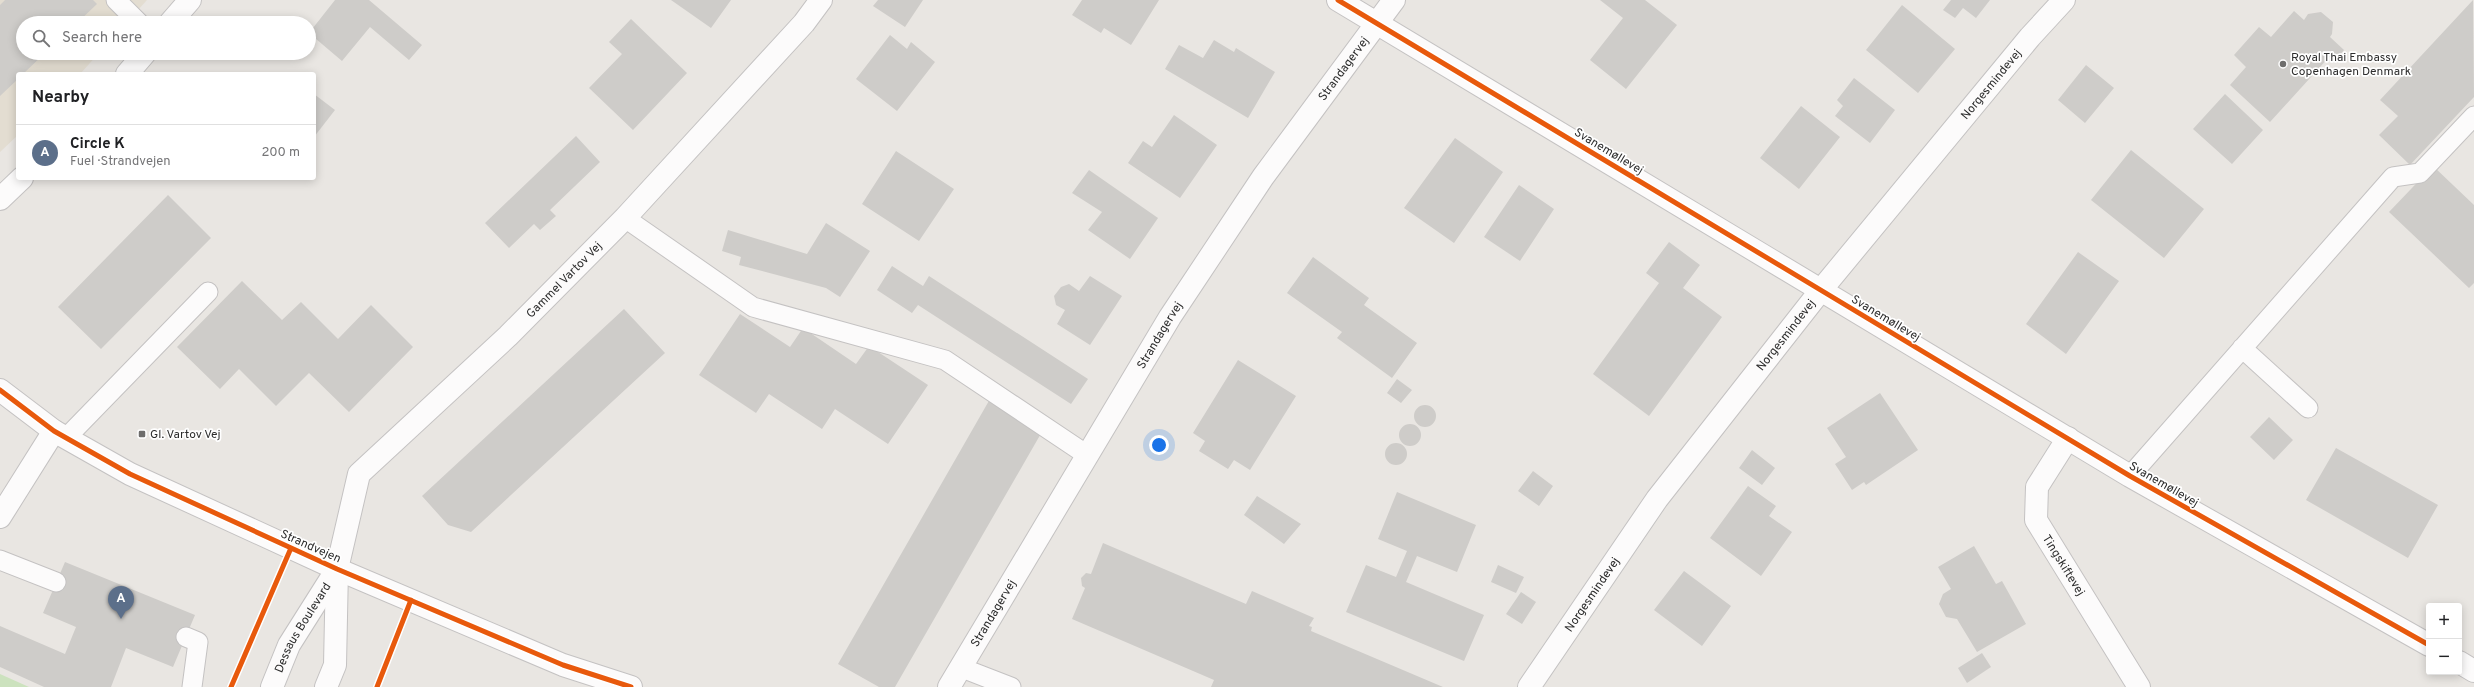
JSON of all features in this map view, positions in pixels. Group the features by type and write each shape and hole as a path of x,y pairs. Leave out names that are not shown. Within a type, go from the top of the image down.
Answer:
{"street":[{"path":"176,16 190,0"},
{"name":"Gammel Vartov Vej","path":"337,569 359,474 508,336 625,218 799,29 821,0"},
{"name":"Svanemøllevej","path":"1338,0 2130,476 2426,643"},
{"name":"Strandagervej","path":"949,687 962,668 1170,317 1262,177 1394,0"},
{"name":"Norgesmindevej","path":"1529,687 1657,498 1821,290 2020,48 2064,0"},
{"path":"129,72 139,60"},
{"path":"0,198 20,180"},
{"name":"Strandvejen","path":"0,390 60,434 130,474 337,569 563,665 632,687"},
{"path":"0,517 60,434"},
{"name":"Tingskiftevej","path":"2068,438 2037,487 2036,520 2139,687"},
{"name":"Dessaus Boulevard","path":"272,687 289,645 337,569"},
{"name":"Dessaus Boulevard","path":"326,687 335,665 337,569"},
{"path":"2462,664 2474,671"}],"lane":[{"path":"116,0 132,16"},
{"path":"2130,476 2393,177 2420,173 2474,116"},
{"path":"625,218 753,307 946,360 1087,455"},
{"path":"60,434 208,292"},
{"path":"2242,348 2308,408"},
{"path":"0,560 56,582"},
{"path":"186,637 198,642 192,687"},
{"path":"962,668 1010,687"}],"shaded area":[{"path":"0,0 147,0 132,16 16,16 16,60 93,60 82,72 16,72 16,137 0,152"}],"green space":[{"path":"0,674 29,687 0,687"}],"building":[{"path":"5,0 93,0 97,4 84,16 16,16 16,60 38,60 25,72 16,72 16,81 0,96 0,5"},
{"path":"335,0 369,0 422,45 409,60 370,27 342,61 316,39 316,24"},
{"path":"671,0 731,0 711,28"},
{"path":"878,0 923,0 905,27 873,6"},
{"path":"1082,0 1159,0 1131,45 1104,28 1101,33 1072,15"},
{"path":"1600,0 1645,0 1677,25 1626,89 1590,60 1623,18"},
{"path":"1951,0 1990,0 1976,18 1963,8 1955,18 1943,10"},
{"path":"2473,0 2474,97 2410,165 2379,135 2398,116 2380,100"},
{"path":"1902,5 1955,49 1918,93 1866,50"},
{"name":"Royal Thai Embassy Copenhagen Denmark","path":"2294,11 2304,20 2308,14 2321,12 2333,22 2332,34 2330,37 2344,50 2335,61 2330,56 2270,122 2230,85 2246,67 2234,55 2259,27 2271,37"},
{"path":"631,19 687,73 633,130 589,88 622,54 609,42"},
{"path":"890,35 907,49 911,42 935,62 897,111 856,79"},
{"path":"1214,40 1234,52 1236,48 1275,72 1248,118 1165,69 1179,45 1203,58"},
{"path":"2086,65 2114,88 2085,123 2058,100"},
{"path":"1854,78 1895,110 1870,143 1835,116 1843,106 1837,100"},
{"path":"2225,94 2263,130 2232,164 2193,129"},
{"path":"316,96 335,110 316,134"},
{"path":"1801,106 1840,137 1799,189 1760,158"},
{"path":"1174,115 1217,145 1180,198 1128,163 1143,141 1152,147"},
{"path":"576,136 600,162 550,210 556,216 540,230 534,224 509,248 485,223"},
{"path":"1455,138 1503,172 1454,243 1404,208"},
{"path":"2131,150 2204,209 2164,258 2091,200"},
{"path":"896,151 954,189 919,241 862,204"},
{"path":"2433,166 2474,205 2474,283 2469,288 2389,212"},
{"path":"1089,170 1158,218 1130,259 1088,230 1102,212 1072,193"},
{"path":"1519,185 1554,209 1520,261 1484,237"},
{"path":"168,195 211,238 101,349 58,307"},
{"path":"826,223 870,251 840,297 826,288 739,265 741,257 722,251 728,230 807,254"},
{"path":"1669,242 1700,265 1683,288 1722,317 1649,416 1593,374 1659,283 1646,273"},
{"path":"2078,252 2119,281 2066,354 2026,324"},
{"path":"1313,257 1369,298 1364,305 1417,343 1392,378 1337,338 1342,332 1287,293"},
{"path":"892,266 923,286 929,276 1088,379 1071,404 918,305 912,313 877,290"},
{"path":"1090,276 1122,296 1090,345 1057,324 1065,310 1056,305 1054,296 1061,287 1069,284 1079,291"},
{"path":"242,281 282,320 301,302 338,339 371,305 413,347 349,412 309,373 276,406 239,369 220,389 177,347"},
{"path":"624,309 665,353 471,532 448,525 422,496"},
{"path":"740,314 790,347 803,328 856,364 869,346 928,385 888,444 835,409 822,429 769,394 756,413 699,375"},
{"path":"1238,360 1296,396 1250,470 1234,460 1228,469 1199,451 1205,441 1193,433"},
{"path":"1397,379 1412,390 1401,403 1387,393"},
{"path":"1880,393 1918,450 1866,485 1864,482 1852,490 1835,464 1846,457 1827,428"},
{"path":"990,399 1043,430 895,687 879,687 838,664"},
{"path":"1425,405 1433,408 1436,416 1433,424 1425,427 1417,424 1414,416 1417,408"},
{"path":"2269,417 2293,440 2274,460 2250,437"},
{"path":"1410,424 1418,427 1421,435 1418,443 1410,446 1402,443 1399,435 1402,427"},
{"path":"1396,443 1404,446 1407,454 1404,462 1396,465 1388,462 1385,454 1388,446"},
{"path":"2336,448 2438,505 2408,558 2306,500"},
{"path":"1752,450 1775,468 1762,485 1739,468"},
{"path":"1533,471 1553,486 1539,506 1518,491"},
{"path":"1748,486 1776,506 1769,516 1792,532 1761,576 1710,538"},
{"path":"1397,492 1476,525 1457,572 1417,556 1406,582 1484,615 1464,661 1346,612 1366,565 1396,577 1407,551 1378,539"},
{"path":"1257,496 1301,524 1284,544 1244,515"},
{"path":"1103,543 1246,604 1252,591 1314,618 1309,626 1312,627 1311,631 1443,687 1211,687 1214,680 1072,619 1085,588 1082,586 1081,578 1086,573 1091,574"},
{"path":"1974,546 1996,584 2002,581 2026,624 1977,652 1957,619 1946,617 1939,604 1943,594 1951,589 1938,567"},
{"path":"65,562 195,615 173,667 126,648 111,687 44,687 0,667 0,626 65,654 76,627 43,613"},
{"path":"1498,565 1524,577 1516,593 1491,582"},
{"path":"1684,571 1731,606 1702,646 1654,610"},
{"path":"1521,592 1536,602 1522,624 1506,614"},
{"path":"1982,653 1991,667 1967,683 1958,668"}],"cycle path":[{"path":"1338,0 2130,476 2426,643"},
{"path":"0,390 54,431 130,474 337,569 563,665 631,687"},
{"path":"231,687 291,548"},
{"path":"377,687 411,600"}],"place":[{"name":"Royal Thai Embassy Copenhagen Denmark","path":"2283,64"},
{"name":"Gl. Vartov Vej","path":"142,434"},
{"name":"Circle K","path":"121,619"}]}
